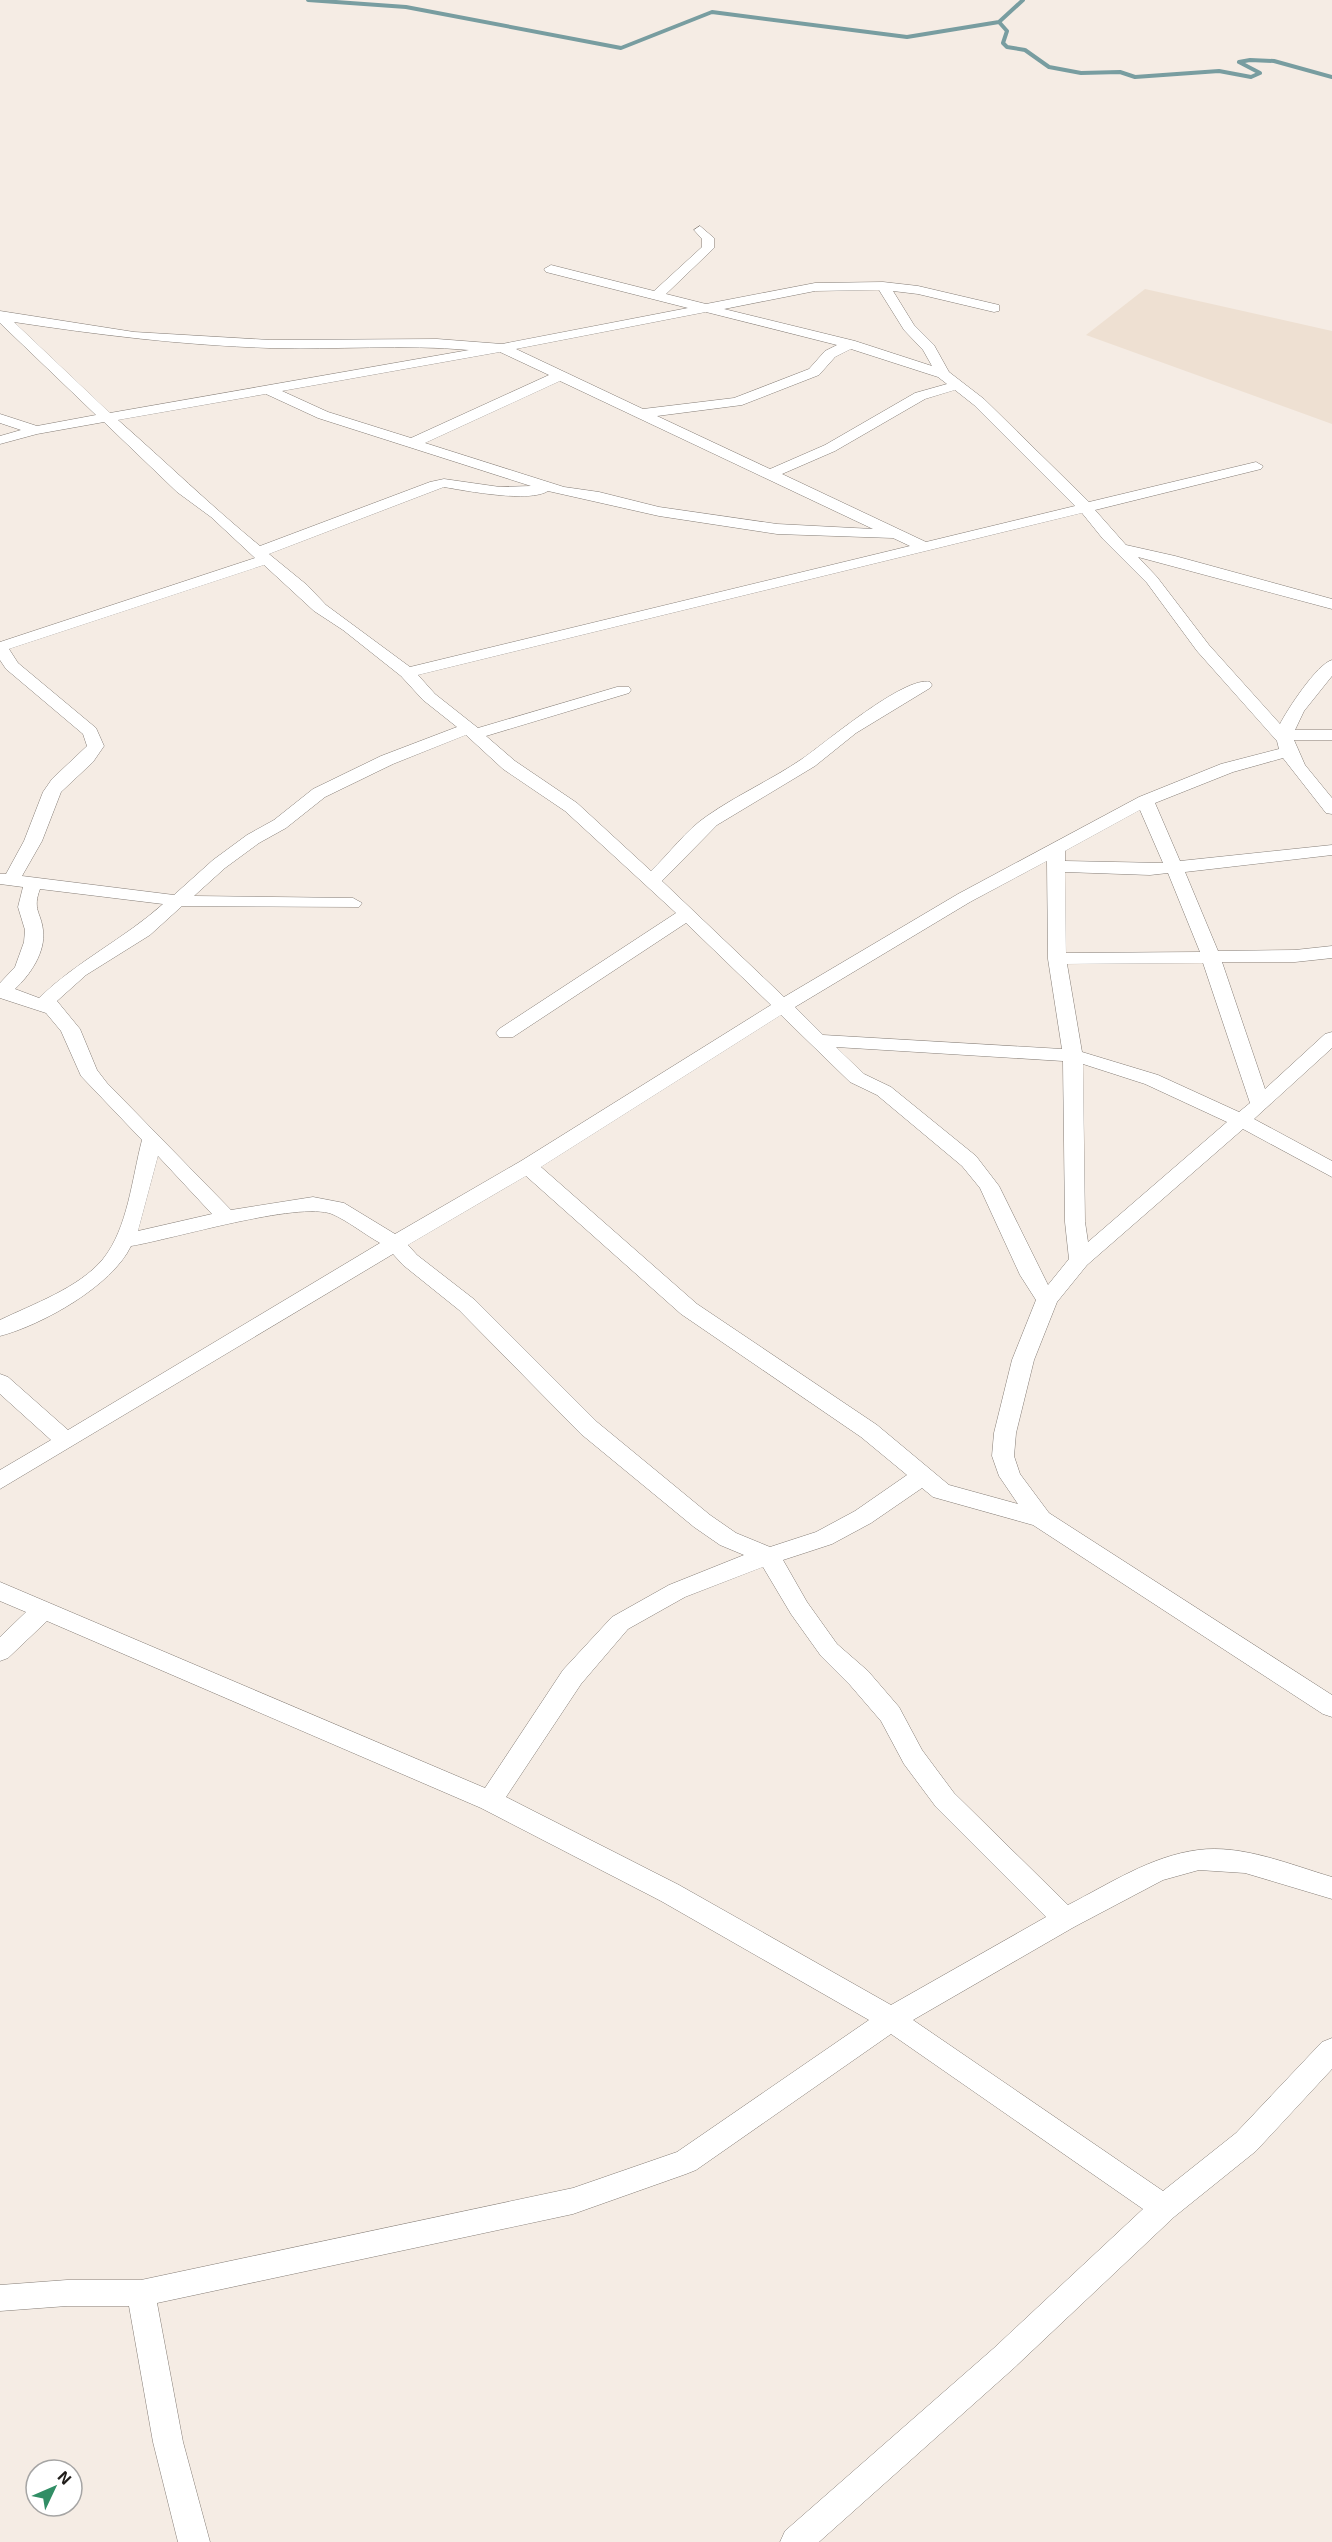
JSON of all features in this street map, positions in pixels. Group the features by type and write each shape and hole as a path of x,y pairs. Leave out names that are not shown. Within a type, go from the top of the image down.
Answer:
{"street":[{"path":"657,296 708,248 708,238 700,230"},
{"path":"551,269 850,344 943,374 959,386 1087,509 1120,549 1152,580 1203,648 1286,742 1332,809"},
{"path":"883,286 909,327 929,348 943,374"},
{"path":"0,440 36,430 109,419 502,348 712,309 815,287 883,286 918,290 994,308"},
{"path":"1,316 151,338 270,344 437,343 502,348 922,546"},
{"path":"1,316 45,361 162,467 182,489 263,556 320,609 349,627 407,673 424,692 534,783 571,807 687,914 816,1041 857,1078 884,1091 969,1161 989,1186 1031,1275 1047,1300"},
{"path":"644,414 672,408 737,402 814,372 830,354 850,344"},
{"path":"412,443 561,375"},
{"path":"768,475 830,448 920,396 959,386"},
{"path":"269,390 323,415 562,491"},
{"path":"0,418 36,430"},
{"path":"407,673 1256,466"},
{"path":"353,903 180,901 5,880 33,841 58,783 87,758 96,746 90,732 12,666 0,647 263,556 412,492 444,483 513,492 562,491 599,496 678,514 777,529 897,534"},
{"path":"1120,549 1170,559 1332,604"},
{"path":"1286,742 1296,711 1332,665"},
{"path":"652,881 711,821 810,762 822,750 866,719 924,685"},
{"path":"226,1217 152,1138 100,1087 88,1072 64,1020 50,1008 46,1001 80,971 144,931 219,864 253,839 280,824 319,793 387,760 471,731 623,690"},
{"path":"0,1480 395,1243 528,1166 783,1006 1055,857 1145,801 1286,742 1332,735"},
{"path":"1145,801 1202,931 1260,1104"},
{"path":"1055,857 1150,870 1332,850"},
{"path":"1055,857 1057,959 1073,1056 1075,1222 1080,1260"},
{"path":"34,884 27,900 27,914 34,935 23,970 1,992 50,1008"},
{"path":"506,1033 687,914"},
{"path":"1057,959 1295,956 1332,952"},
{"path":"1041,1519 1010,1476 1003,1456 1005,1433 1023,1360 1047,1300 1080,1260 1241,1121 1332,1038"},
{"path":"816,1041 1073,1056 1114,1064 1157,1080 1241,1121 1332,1170"},
{"path":"0,1329 102,1273 125,1240 152,1138"},
{"path":"528,1166 689,1309 869,1431 941,1491 973,1502 1041,1519 1332,1707"},
{"path":"125,1240 166,1233 226,1217 313,1204 337,1208 395,1243 410,1260 467,1305 589,1428 702,1521 728,1539 769,1556 799,1608 829,1650 860,1678 890,1714 913,1757 945,1800 1065,1919"},
{"path":"0,1382 67,1441"},
{"path":"490,1801 572,1677 620,1623 677,1590 729,1569 824,1538 863,1517 924,1475"},
{"path":"0,1591 490,1801 670,1893 891,2019 1164,2208"},
{"path":"0,1652 43,1610"},
{"path":"0,2298 67,2293 141,2293 573,2201 686,2161 891,2019 1065,1919 1156,1870 1199,1860 1245,1863 1332,1888"},
{"path":"796,2542 1004,2358 1164,2208 1246,2142 1332,2050"},
{"path":"141,2293 168,2442 194,2542"}],"shaded area":[{"path":"1145,289 1332,331 1332,424 1086,335"}],"waterway":[{"path":"308,0 406,7 621,48 712,12 907,37 999,22"},
{"path":"999,22 1023,0"},
{"path":"999,22 1007,31 1003,43 1007,47 1025,50 1049,67 1081,73 1120,72 1135,77 1219,71 1251,77 1260,73 1239,62 1250,60 1274,61 1332,77"}]}
